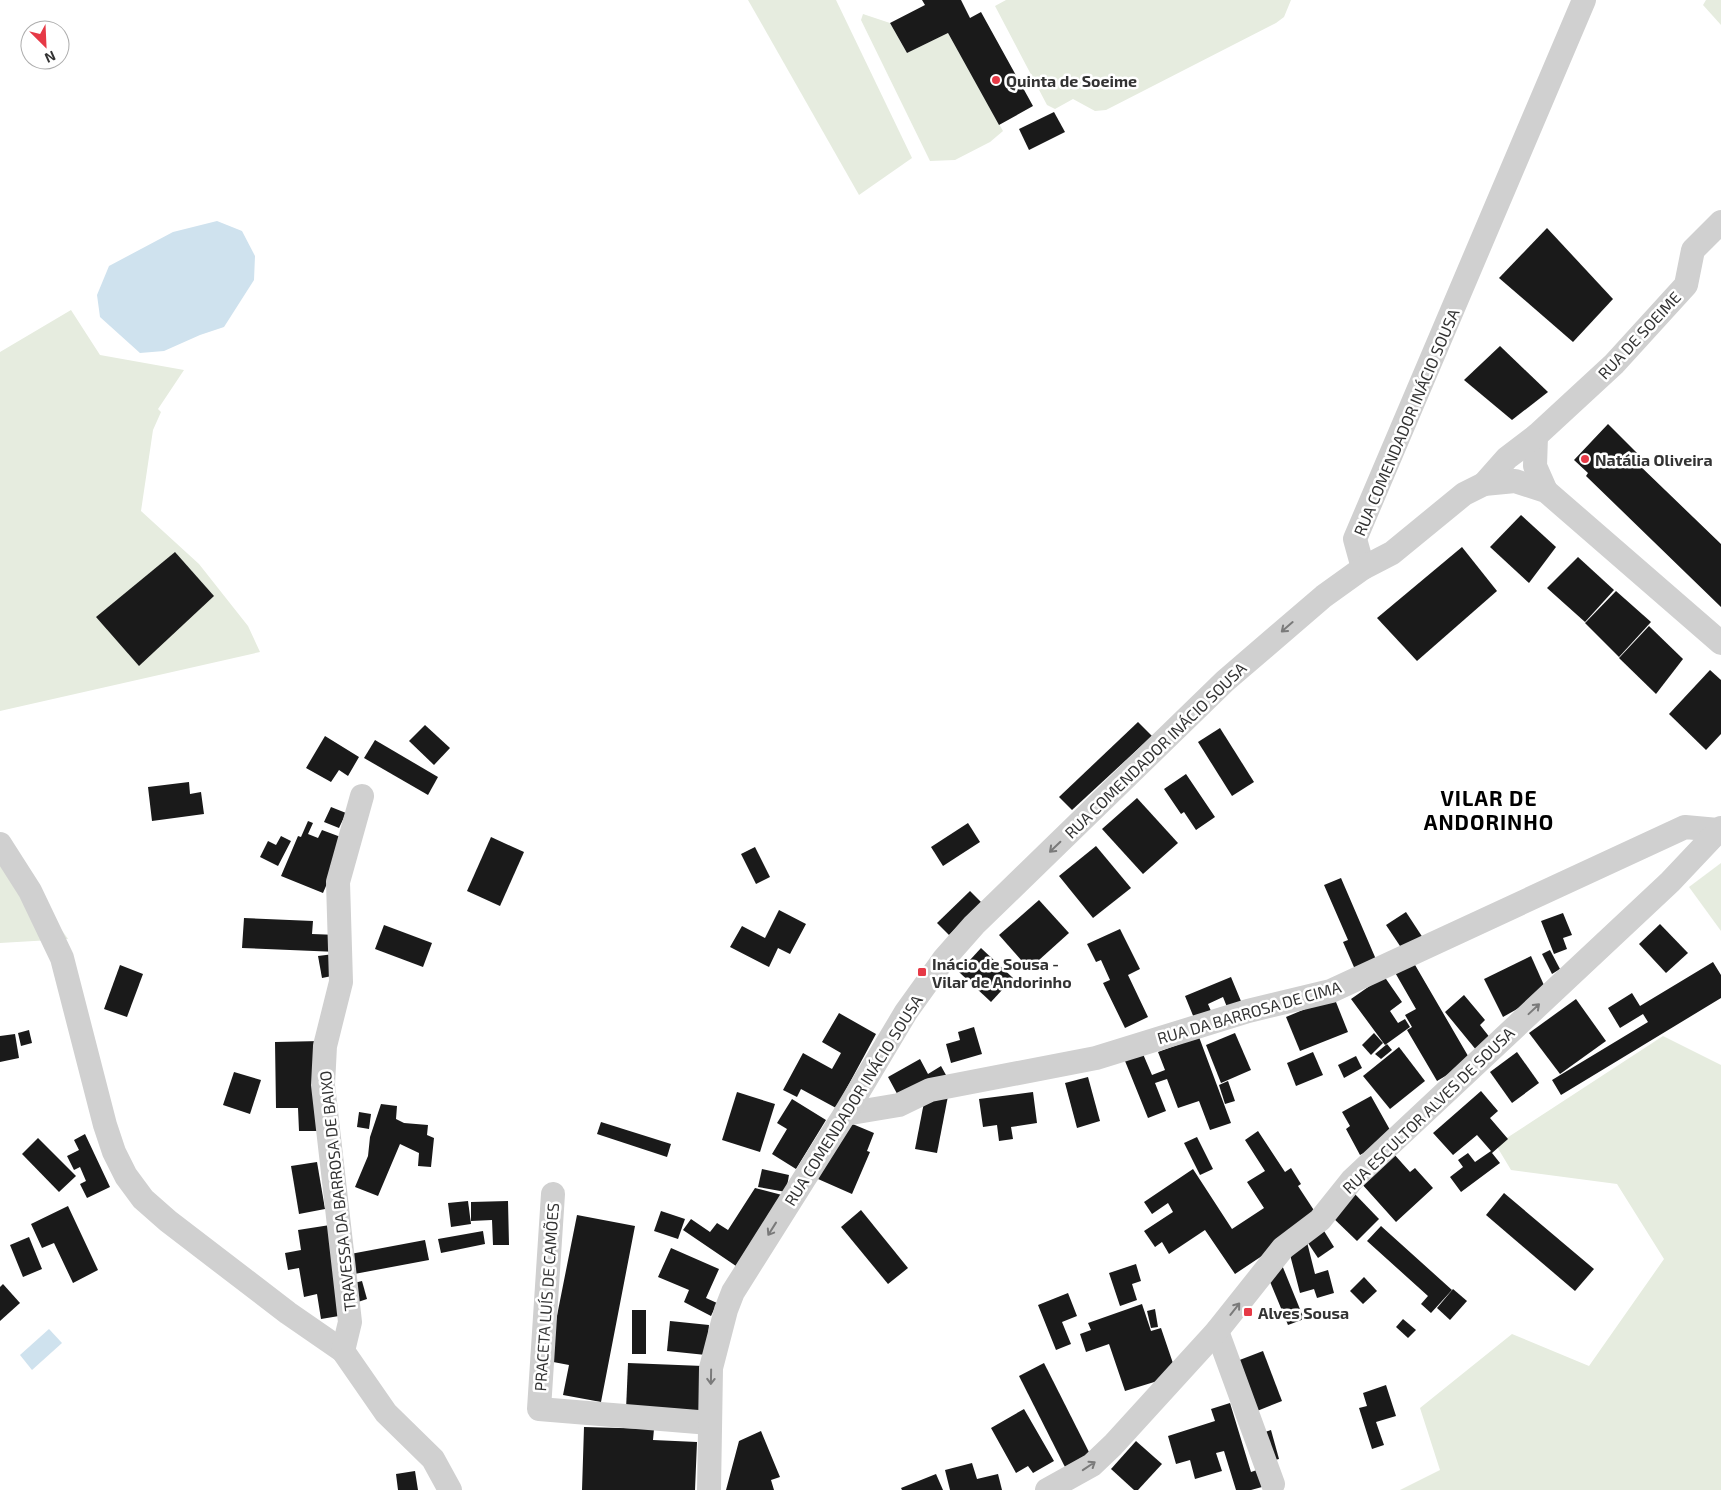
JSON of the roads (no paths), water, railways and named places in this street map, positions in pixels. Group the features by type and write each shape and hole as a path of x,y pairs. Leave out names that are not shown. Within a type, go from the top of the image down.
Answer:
{"street":[{"name":"RUA COMENDADOR INÁCIO SOUSA","path":"709,1490 711,1368 729,1301 924,984 944,958 974,925 1225,681 1324,596 1364,568 1355,539 1584,0"},
{"name":"RUA DE SOEIME","path":"1484,484 1507,458 1536,436 1614,364 1686,284 1693,250 1721,222"},
{"path":"1536,436 1534,466 1546,491 1721,643"},
{"name":"RUA DE SOEIME","path":"1364,568 1392,553 1464,494 1484,484 1515,481 1546,491"},
{"name":"TRAVESSA DA BARROSA DE BAIXO","path":"344,1351 350,1322 323,1075 325,1046 341,982 338,882 362,796"},
{"name":"RUA DA BARROSA DE CIMA","path":"845,1114 899,1105 930,1090 1096,1058 1248,1011 1331,991 1685,827 1720,829"},
{"name":"RUA ESCULTOR ALVES DE SOUSA","path":"1047,1490 1092,1465 1114,1444 1217,1331 1283,1248 1320,1220 1352,1180 1670,882 1720,829"},
{"path":"0,844 30,892 62,958 105,1125 114,1152 126,1176 144,1199 168,1221 288,1313 344,1351 386,1413 432,1459 450,1490"},
{"name":"PRACETA LUÍS DE CAMÕES","path":"553,1194 539,1409 710,1423"},
{"path":"1217,1331 1273,1484"}],"water":[{"path":"217,221 242,231 255,256 254,280 224,327 164,351 140,353 100,317 97,295 109,266 173,232"},
{"path":"49,1329 62,1343 32,1370 20,1355"}],"place":[{"name":"Quinta de Soeime","path":"996,80"},
{"name":"Natália Oliveira","path":"1585,459"},
{"name":"Inácio de Sousa - Vilar de Andorinho","path":"922,972"},
{"name":"Alves Sousa","path":"1248,1312"}],"district":[{"name":"VILAR DE ANDORINHO","path":"1489,809"}]}
